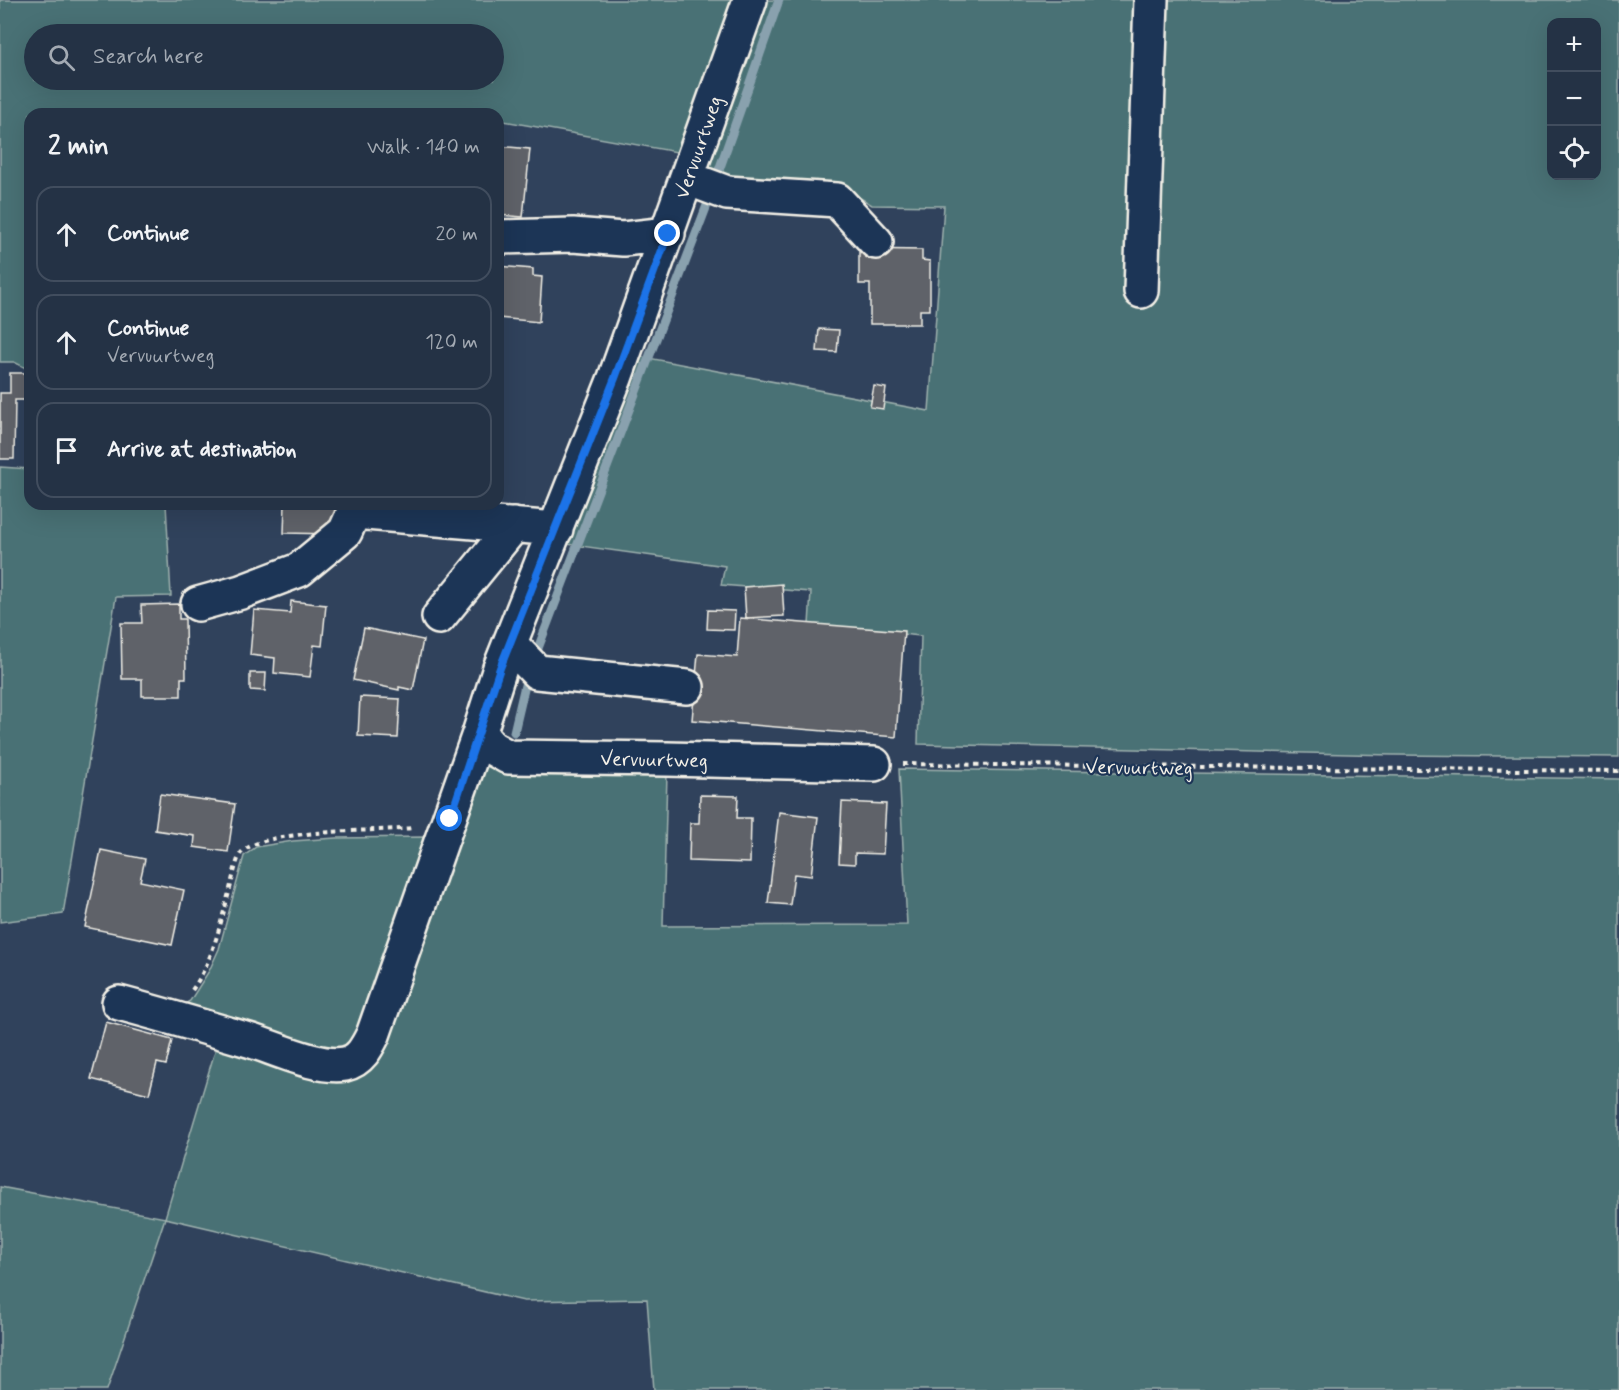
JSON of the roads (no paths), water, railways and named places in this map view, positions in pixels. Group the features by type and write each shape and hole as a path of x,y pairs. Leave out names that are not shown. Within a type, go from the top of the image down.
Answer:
{"street":[{"name":"Vervuurtweg","path":"750,0 615,378 500,668 479,734 492,748 508,757 874,764"},
{"path":"1142,291 1151,0"},
{"path":"687,178 727,193 837,200 876,242"},
{"path":"504,237 573,235 622,239 668,234"},
{"path":"198,604 241,592 299,570 345,532 352,510"},
{"path":"372,510 556,529"},
{"path":"439,617 514,525"},
{"path":"510,644 537,672 687,687"},
{"path":"119,1004 156,1013 318,1063 347,1064 355,1060 365,1050 373,1035 479,734"}],"waterway":[{"path":"718,173 779,0"},
{"path":"537,651 709,200"},
{"path":"514,732 526,681"}]}
